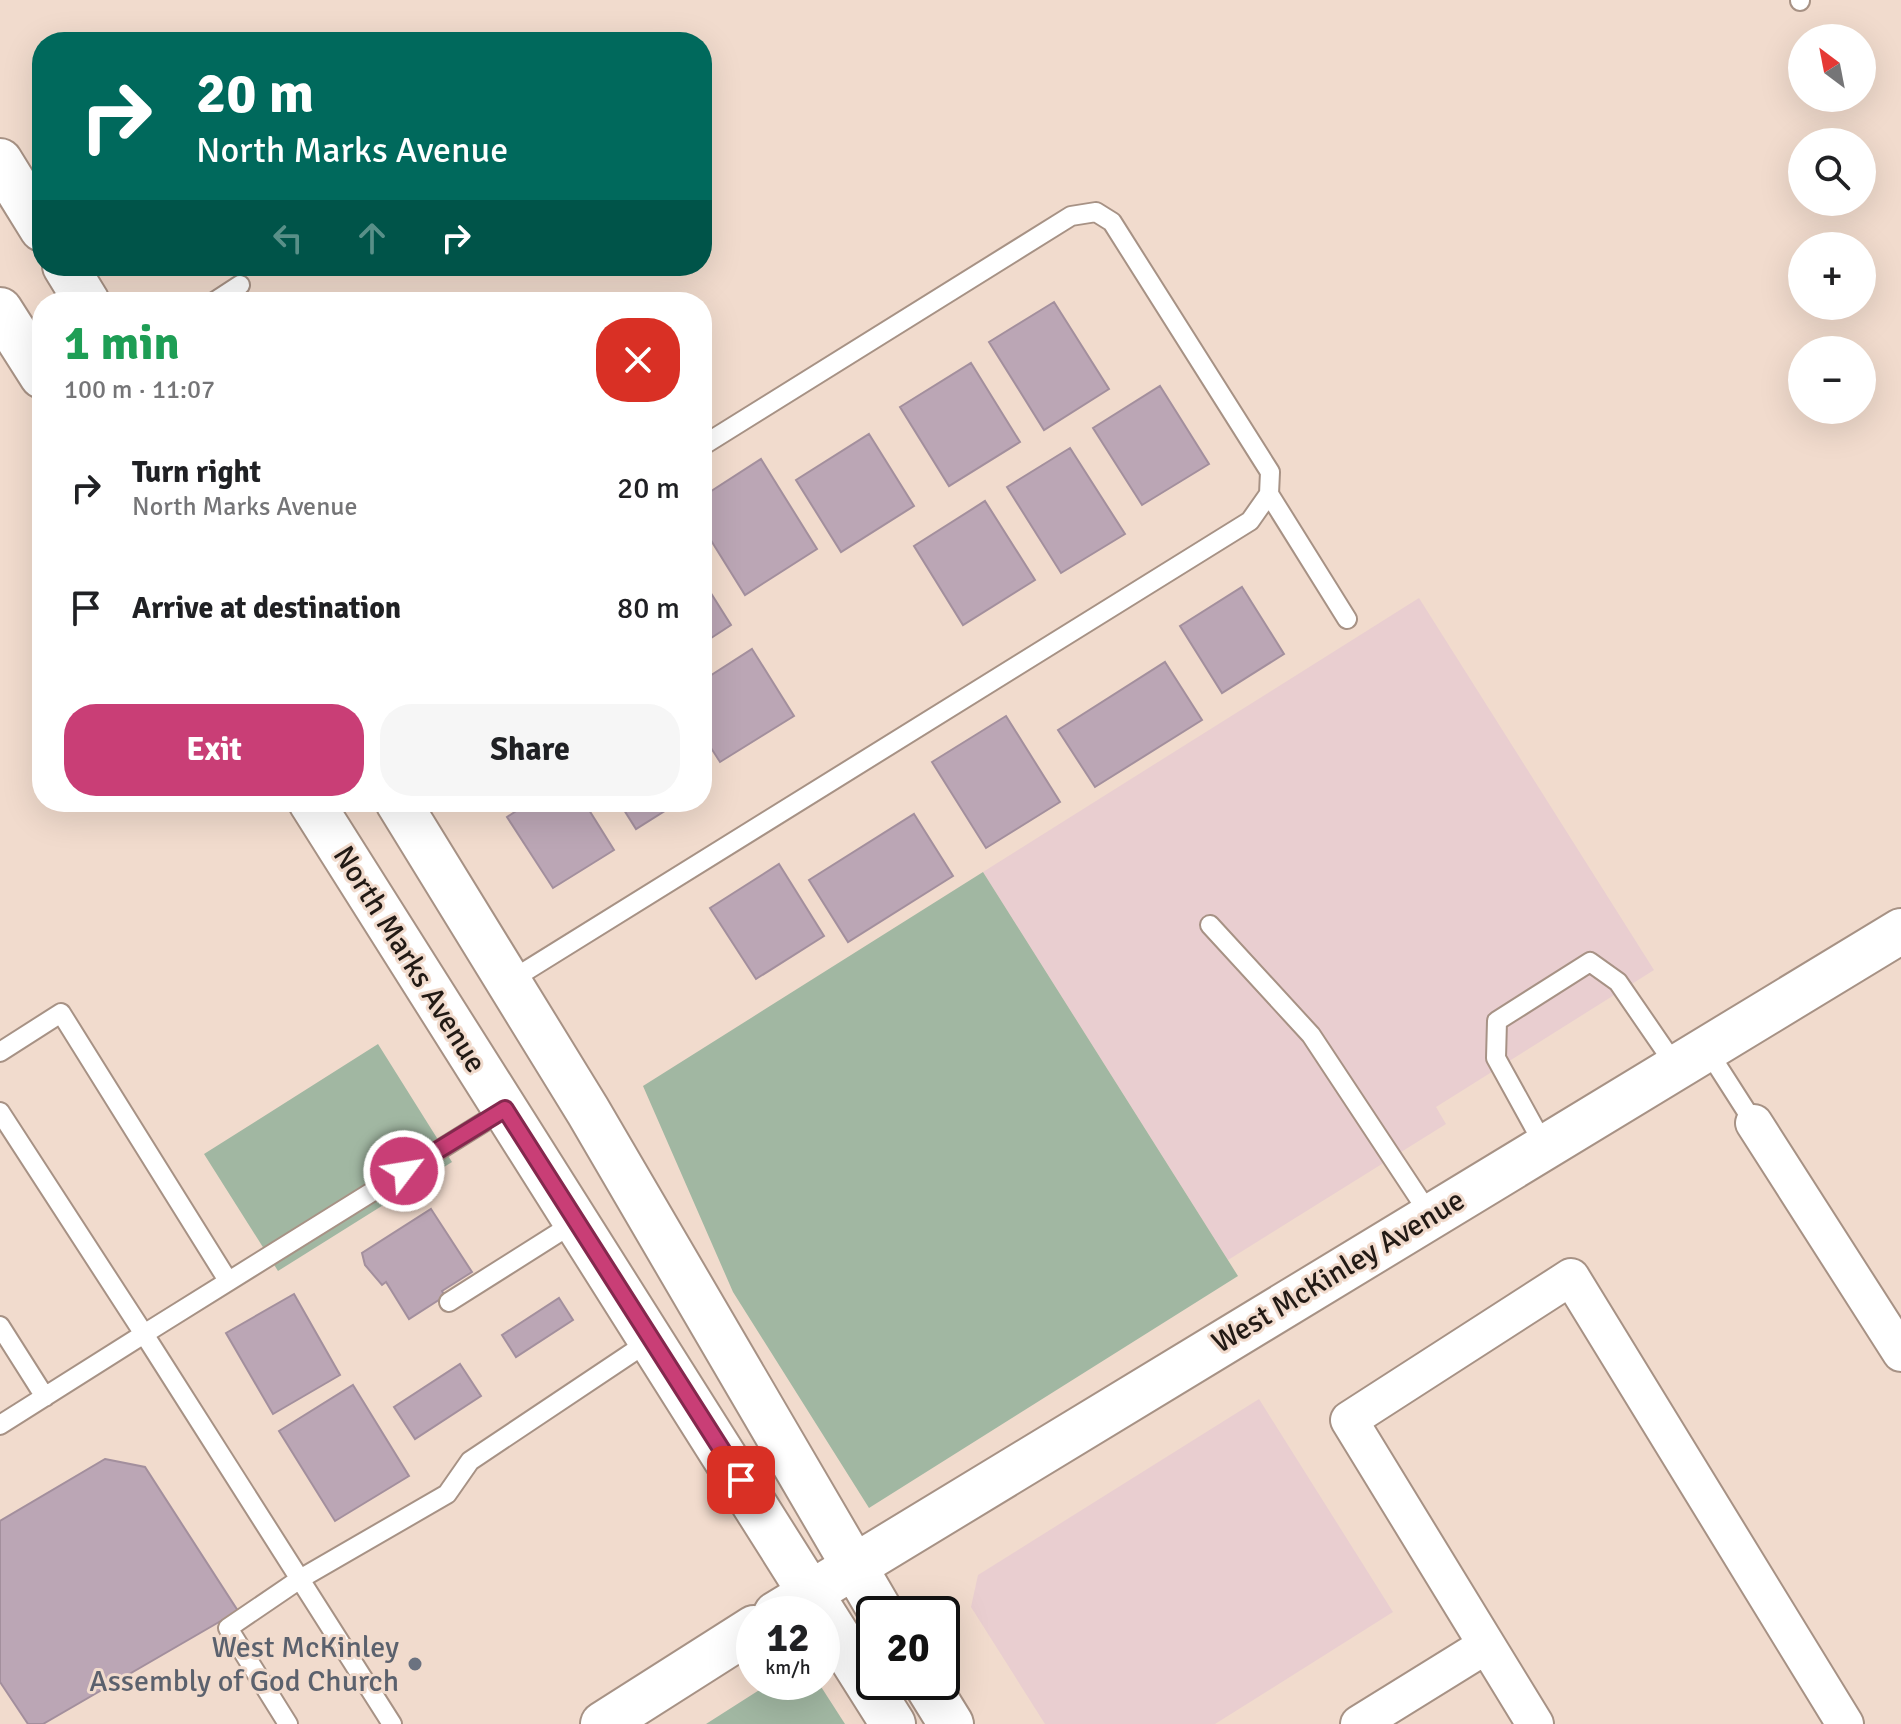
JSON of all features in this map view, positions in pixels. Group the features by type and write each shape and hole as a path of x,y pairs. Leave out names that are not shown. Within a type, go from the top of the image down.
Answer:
{"main road":[{"path":"0,161 32,213"},
{"path":"0,310 32,360"},
{"name":"North Marks Avenue","path":"317,812 652,1340 789,1596"},
{"path":"404,812 804,1477 871,1596"},
{"name":"West McKinley Avenue","path":"804,1596 1690,1056 1901,931"},
{"path":"603,1724 736,1639"},
{"name":"North Marks Avenue","path":"840,1660 893,1724"},
{"path":"936,1700 951,1724"}],"street":[{"path":"1754,1123 1901,1353"},
{"path":"1535,1724 1349,1420 1571,1277 1845,1724"},
{"path":"1359,1724 1485,1646"}],"lane":[{"path":"508,982 1250,521 1269,494 1270,472 1112,222 1096,212 1071,216 712,440"},
{"path":"229,292 240,285"},
{"path":"1269,494 1347,619"},
{"path":"1210,925 1311,1035 1430,1215"},
{"path":"1544,1145 1496,1058 1497,1021 1590,962 1618,982 1754,1123"},
{"path":"0,1052 61,1013 227,1279"},
{"path":"0,1425 227,1279 505,1109"},
{"path":"0,1112 392,1724"},
{"path":"449,1302 577,1221"},
{"path":"0,1326 45,1397"},
{"path":"288,1724 228,1628 300,1579 447,1494 470,1461 652,1340"}],"shaded area":[{"path":"1419,598 1654,970 1436,1107 1446,1124 1228,1260 983,872"},
{"path":"1259,1399 1393,1612 1215,1724 1045,1724 971,1607 978,1575"}],"green space":[{"path":"983,872 1238,1276 869,1508 733,1292 643,1086"},
{"path":"378,1044 452,1162 278,1271 204,1154"},
{"path":"744,1700 830,1700 845,1724 706,1724"}],"building":[{"path":"1054,302 1109,389 1044,430 989,342"},
{"path":"971,363 1020,442 949,486 900,407"},
{"path":"1160,386 1209,464 1142,505 1093,428"},
{"path":"869,434 914,506 841,552 796,480"},
{"path":"1070,448 1125,534 1061,573 1007,487"},
{"path":"761,459 817,549 745,595 712,542 712,491"},
{"path":"985,501 1035,580 963,625 914,546"},
{"path":"1242,587 1284,654 1222,693 1180,626"},
{"path":"712,595 731,625 712,637"},
{"path":"752,649 794,716 720,762 712,750 712,675"},
{"path":"1165,662 1202,720 1095,787 1058,730"},
{"path":"1006,716 1060,802 986,848 932,762"},
{"path":"515,812 590,812 614,850 553,888 507,817"},
{"path":"625,812 663,812 636,829"},
{"path":"914,814 953,876 848,942 809,880"},
{"path":"779,864 824,936 756,979 710,908"},
{"path":"431,1209 472,1272 442,1291 445,1296 409,1319 386,1282 382,1285 365,1265 362,1253"},
{"path":"294,1294 340,1375 273,1414 226,1333"},
{"path":"559,1298 573,1320 516,1357 502,1335"},
{"path":"460,1364 481,1396 415,1439 394,1407"},
{"path":"353,1385 409,1476 335,1521 279,1431"},
{"path":"105,1459 145,1467 238,1611 43,1724 28,1724 0,1682 0,1521"}],"place":[{"name":"West McKinley Assembly of God Church","path":"415,1664"}],"route":[{"path":"404,1171 505,1109 741,1480"}]}
